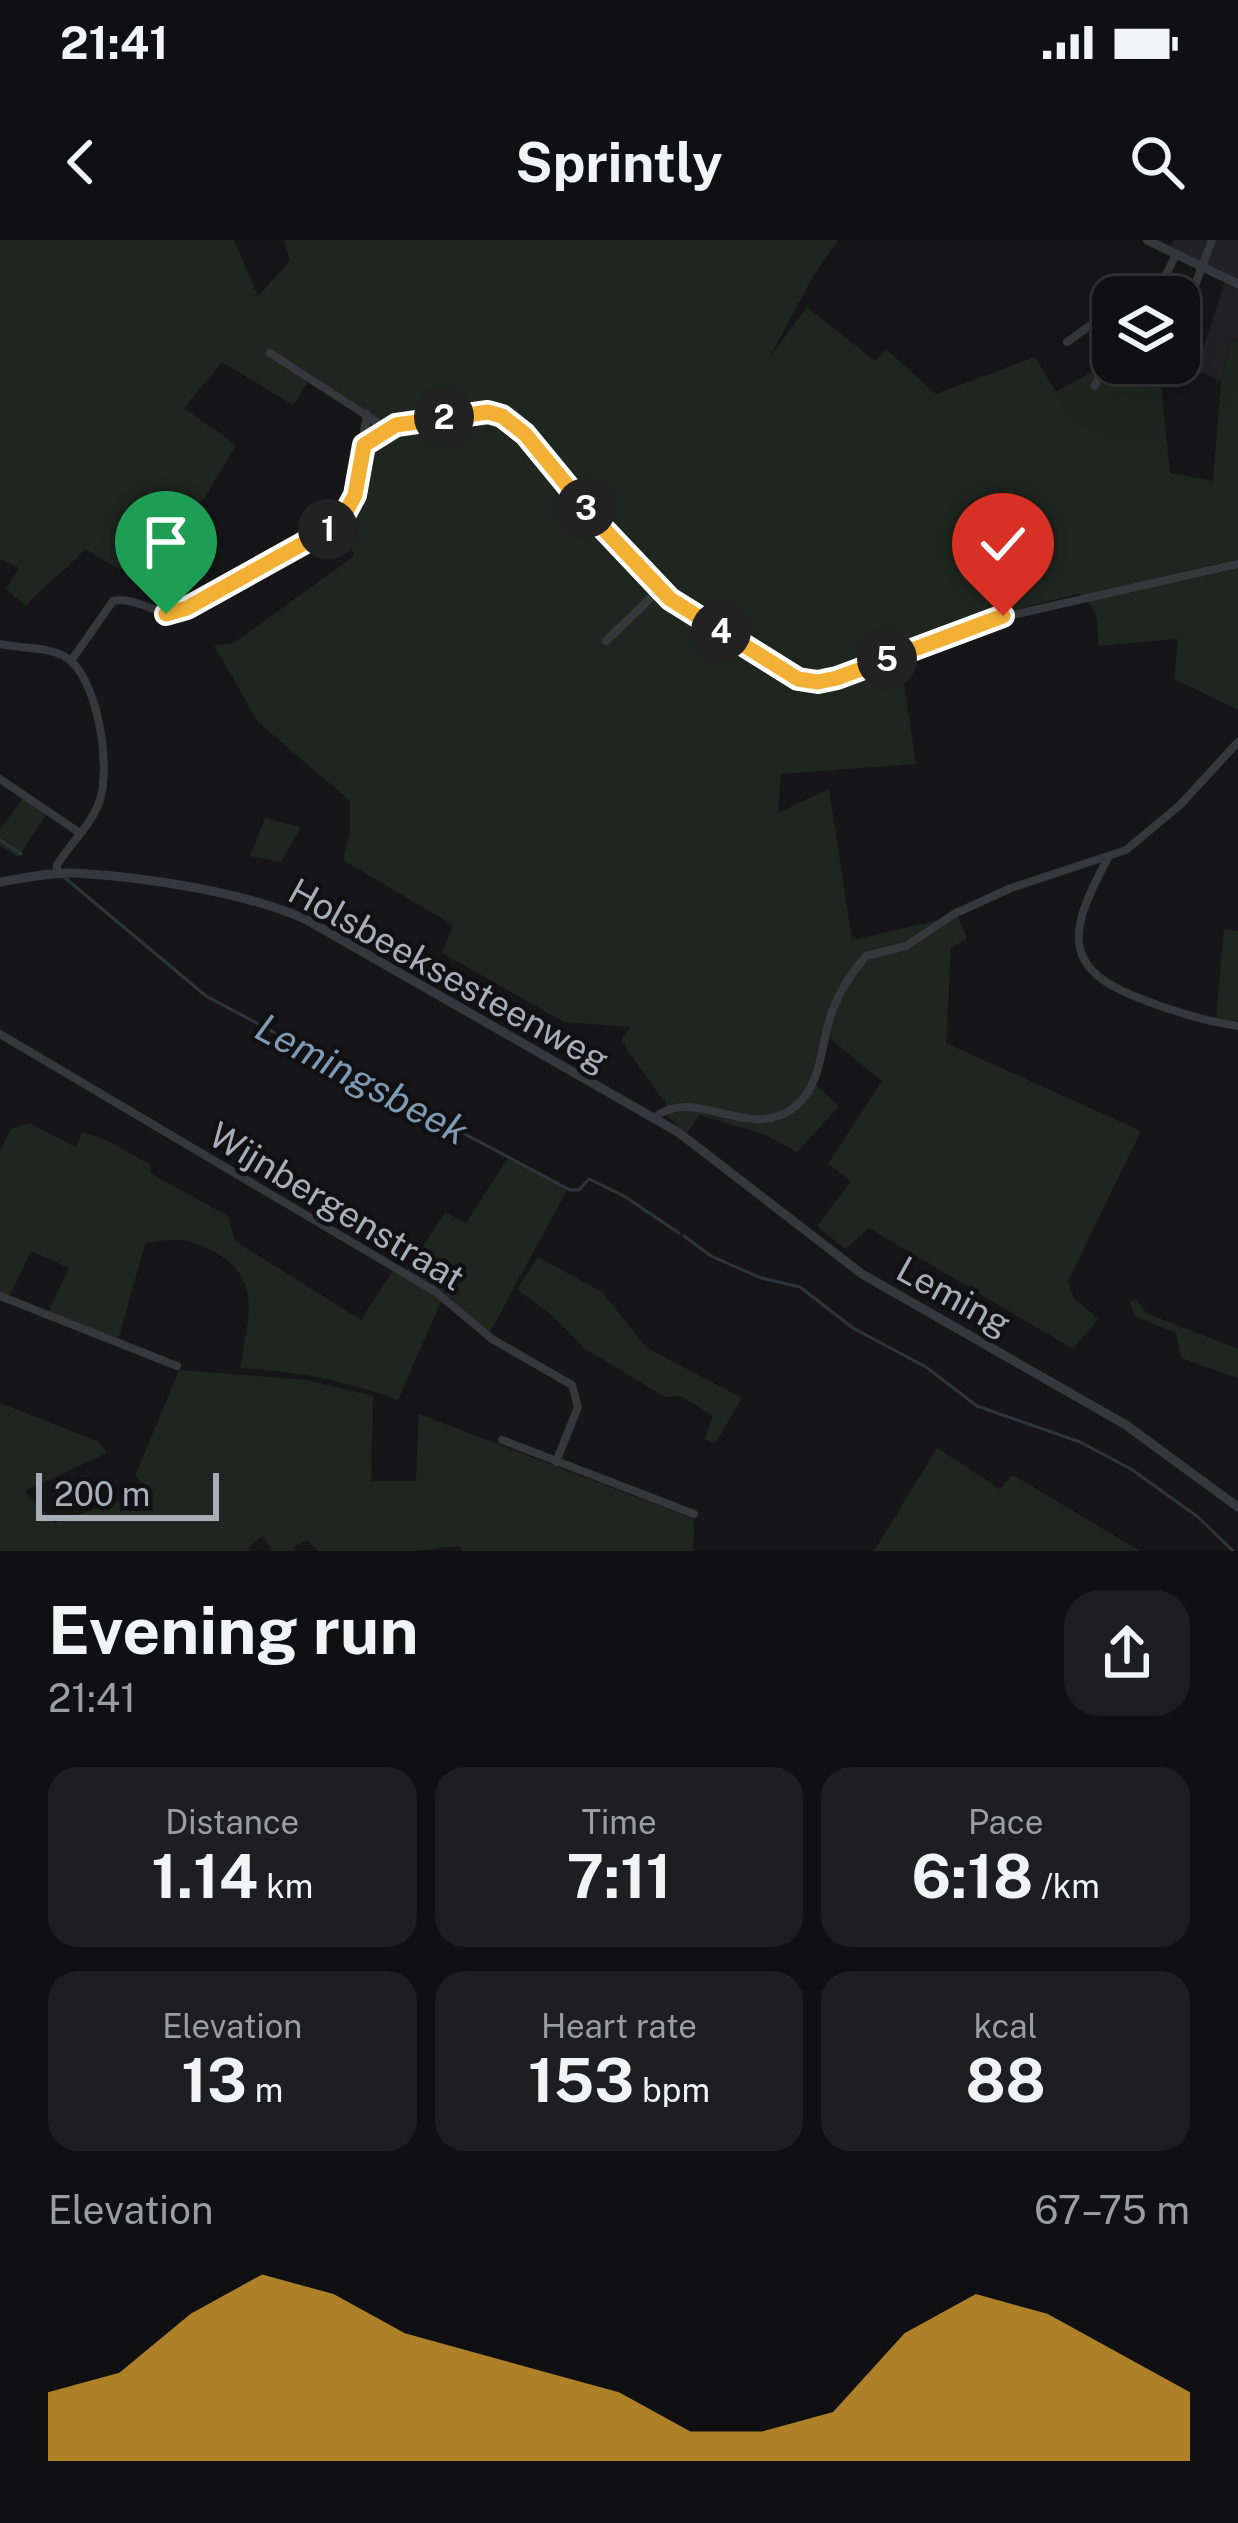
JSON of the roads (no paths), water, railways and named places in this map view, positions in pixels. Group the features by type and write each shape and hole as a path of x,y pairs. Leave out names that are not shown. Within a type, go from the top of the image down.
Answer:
{"street":[{"path":"1147,240 1238,284"},
{"path":"1200,276 1212,240"},
{"path":"1164,276 1176,254"},
{"path":"1067,342 1092,323"},
{"path":"270,353 386,428"},
{"path":"364,445 386,428 495,413 535,444 599,524 680,607 787,674 818,682 1003,616 1238,564"},
{"path":"71,661 110,602 123,599 156,612 181,611 340,523 349,512 368,415"},
{"path":"606,641 660,589"},
{"path":"0,644 52,651 71,661 86,676 94,697 103,760 101,796 57,865 57,873"},
{"path":"654,1118 685,1106 747,1118 773,1117 792,1109 811,1085 824,1053 832,1010 857,966 871,952 906,946 944,920 1011,888 1126,850 1163,821 1238,742"},
{"path":"0,778 80,833"},
{"path":"1109,857 1082,918 1082,959 1091,974 1111,988 1176,1012 1238,1026"},
{"name":"Holsbeeksesteenweg","path":"0,882 57,873 201,890 293,914 654,1118"},
{"name":"Wijnbergenstraat","path":"0,1034 436,1292 492,1340 565,1378 577,1393 578,1407 556,1462"},
{"name":"Leming","path":"654,1118 752,1187 862,1274 1126,1426 1238,1507"},
{"path":"0,1296 177,1366"},
{"path":"502,1440 694,1514"}],"waterway":[{"name":"Lemingsbeek","path":"0,840 21,854"},
{"name":"Lemingsbeek","path":"64,877 206,996 570,1190 579,1190 589,1179 679,1233"},
{"name":"Lemingsbeek","path":"684,1236 711,1256 761,1278 800,1287 853,1328 926,1367 977,1406 1080,1442 1131,1469 1198,1517 1233,1551"}]}
